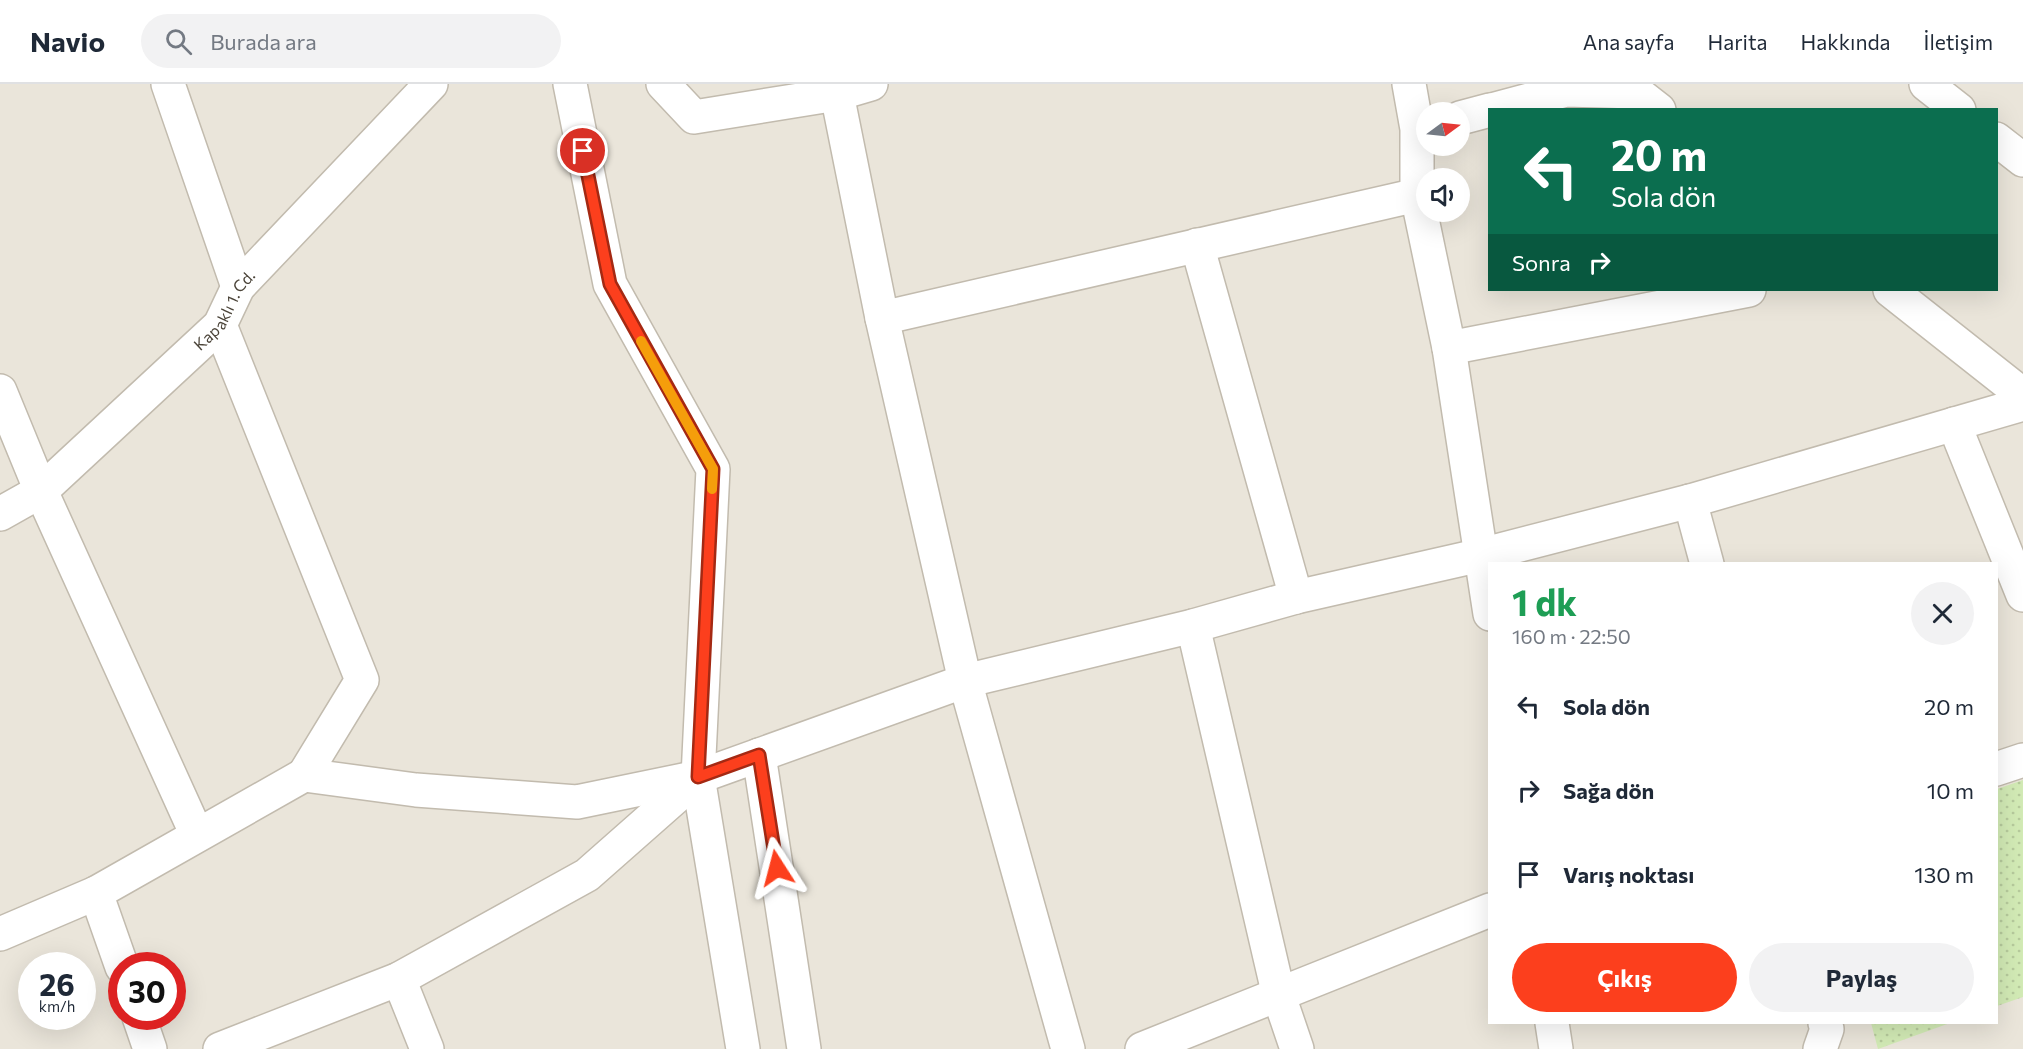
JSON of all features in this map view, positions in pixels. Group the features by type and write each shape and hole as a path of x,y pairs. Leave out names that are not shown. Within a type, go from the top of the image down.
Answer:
{"street":[{"path":"168,84 238,286"},
{"name":"Kapaklı 1. Cd.","path":"0,514 41,491 220,325 238,286 431,84"},
{"path":"570,84 610,284 713,469 698,777 744,1049"},
{"path":"663,84 694,117 837,94 871,84"},
{"path":"1408,84 1416,109"},
{"path":"1926,84 1956,108"},
{"path":"1498,108 1566,90 1636,92 1656,108"},
{"path":"837,94 882,318 965,681 1068,1049"},
{"path":"1470,115 1488,111"},
{"path":"1998,141 2023,160"},
{"path":"882,318 1416,195"},
{"path":"1423,222 1449,348 1488,602"},
{"path":"1197,245 1296,597"},
{"path":"1449,348 1744,291"},
{"path":"1891,291 2023,395"},
{"path":"0,934 96,893 304,775 362,680 220,325"},
{"path":"0,391 41,491 197,835"},
{"path":"304,775 416,790 577,802 698,777 965,681 1193,626 1296,597 1481,555 1690,501 2023,404"},
{"path":"1954,424 2023,596"},
{"path":"1690,501 1706,562"},
{"path":"1193,626 1279,996 1297,1049"},
{"path":"759,755 804,1049"},
{"path":"1998,768 2023,760"},
{"path":"220,1049 399,979 587,875 698,777"},
{"path":"96,893 117,952"},
{"path":"1142,1049 1488,911"},
{"path":"399,979 427,1049"},
{"path":"1552,1024 1556,1049"},
{"path":"1820,1049 1827,1029 1825,1024"},
{"path":"143,1030 150,1049"}],"shaded area":[{"path":"0,84 2023,84 2023,1049 0,1049"}],"green space":[{"path":"2023,780 2023,997 1998,1006 1998,789"},
{"path":"1871,1024 1947,1024 1878,1049"}],"slow traffic":[{"path":"641,341 713,469 712,489"}],"route":[{"path":"583,151 610,284 713,469 698,777 759,755 777,868"}]}
